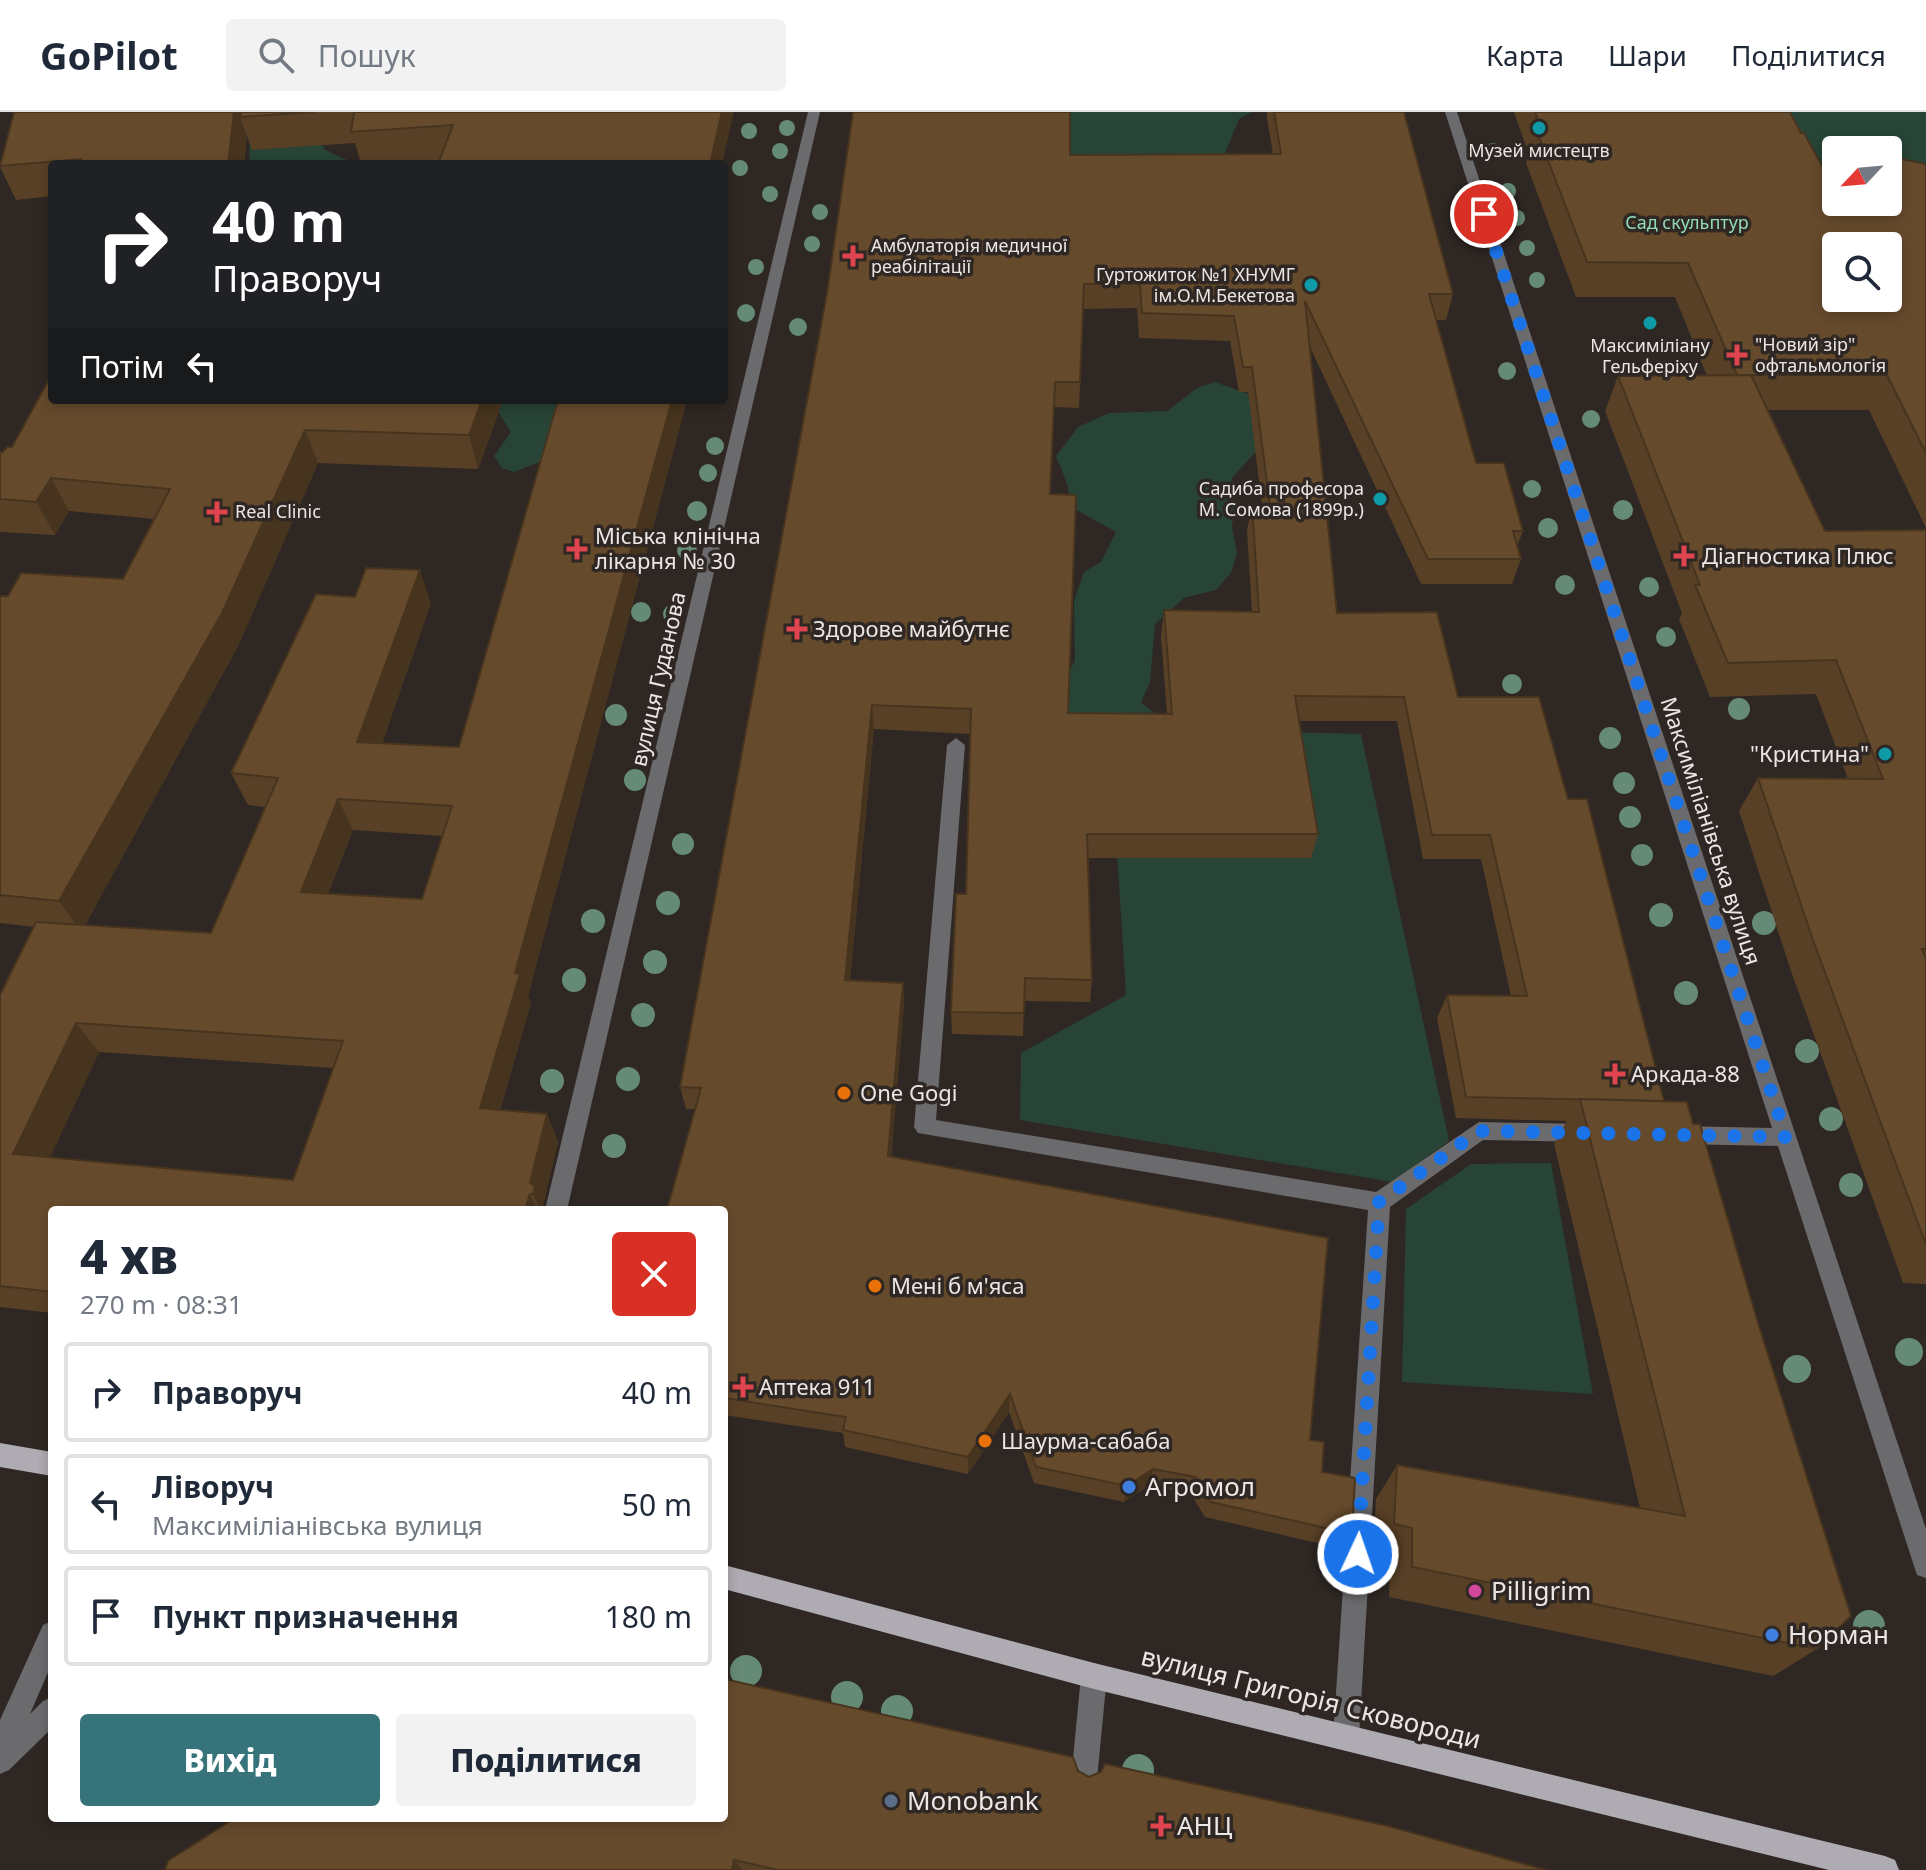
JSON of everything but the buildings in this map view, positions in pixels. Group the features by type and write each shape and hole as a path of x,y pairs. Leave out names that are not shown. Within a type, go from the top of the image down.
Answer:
{"main road":[{"path":"0,1455 48,1463"},
{"name":"вулиця Григорія Сковороди","path":"728,1578 1094,1676 1885,1870"}],"street":[{"name":"вулиця Гуданова","path":"557,1206 814,112"},
{"name":"Максиміліанівська вулиця","path":"1451,112 1926,1566"},
{"path":"956,745 925,1127 1379,1202 1479,1131 1604,1134"},
{"path":"1650,1135 1786,1137"},
{"path":"1346,1738 1379,1202"},
{"path":"0,1750 48,1643"},
{"path":"1084,1779 1094,1676"},
{"path":"0,1761 48,1714"}],"green space":[{"path":"273,112 319,136 325,150 347,160 249,160 250,135"},
{"path":"981,112 1252,112 1239,119 1222,161 1069,157 1071,147"},
{"path":"1642,112 1926,112 1926,198 1902,195 1902,136 1822,136 1822,174"},
{"path":"1215,382 1254,396 1269,437 1232,478 1235,499 1232,527 1237,553 1231,573 1216,590 1184,598 1155,624 1150,682 1141,703 1167,722 1252,731 1361,734 1449,1141 1393,1182 1020,1120 1021,1053 1126,995 1115,820 1055,693 1075,661 1074,601 1084,572 1101,562 1116,532 1071,507 1068,486 1056,456 1078,427 1109,413 1167,411 1197,388"},
{"path":"497,404 565,404 542,461 514,472 502,468 494,456 511,432"},
{"path":"1551,1163 1593,1394 1402,1382 1406,1209 1471,1164"}],"place":[{"name":"Музей мистецтв","path":"1539,128"},
{"name":"Амбулаторія медичної реабілітації","path":"853,256"},
{"name":"Гуртожиток №1 ХНУМГ ім.О.М.Бекетова","path":"1311,285"},
{"name":"Максиміліану Гельферіху","path":"1650,323"},
{"name":"\"Новий зір\" офтальмологія","path":"1737,355"},
{"name":"Садиба професора М. Сомова (1899р.)","path":"1380,499"},
{"name":"Real Clinic","path":"217,512"},
{"name":"Міська клінічна лікарня № 30","path":"577,549"},
{"name":"Діагностика Плюс","path":"1684,556"},
{"name":"Здорове майбутнє","path":"797,629"},
{"name":"\"Кристина\"","path":"1885,754"},
{"name":"Аркада-88","path":"1615,1074"},
{"name":"One Gogi","path":"844,1093"},
{"name":"Мені б м'яса","path":"875,1286"},
{"name":"Аптека 911","path":"743,1387"},
{"name":"Шаурма-сабаба","path":"985,1441"},
{"name":"Агромол","path":"1129,1487"},
{"name":"Pilligrim","path":"1475,1591"},
{"name":"Норман","path":"1772,1635"},
{"name":"Monobank","path":"891,1801"},
{"name":"АНЦ","path":"1161,1826"}],"route":[{"path":"1358,1554 1379,1202 1479,1131 1786,1137 1484,214"}],"park label":[{"name":"Сад скульптур","path":"1687,223"}]}
